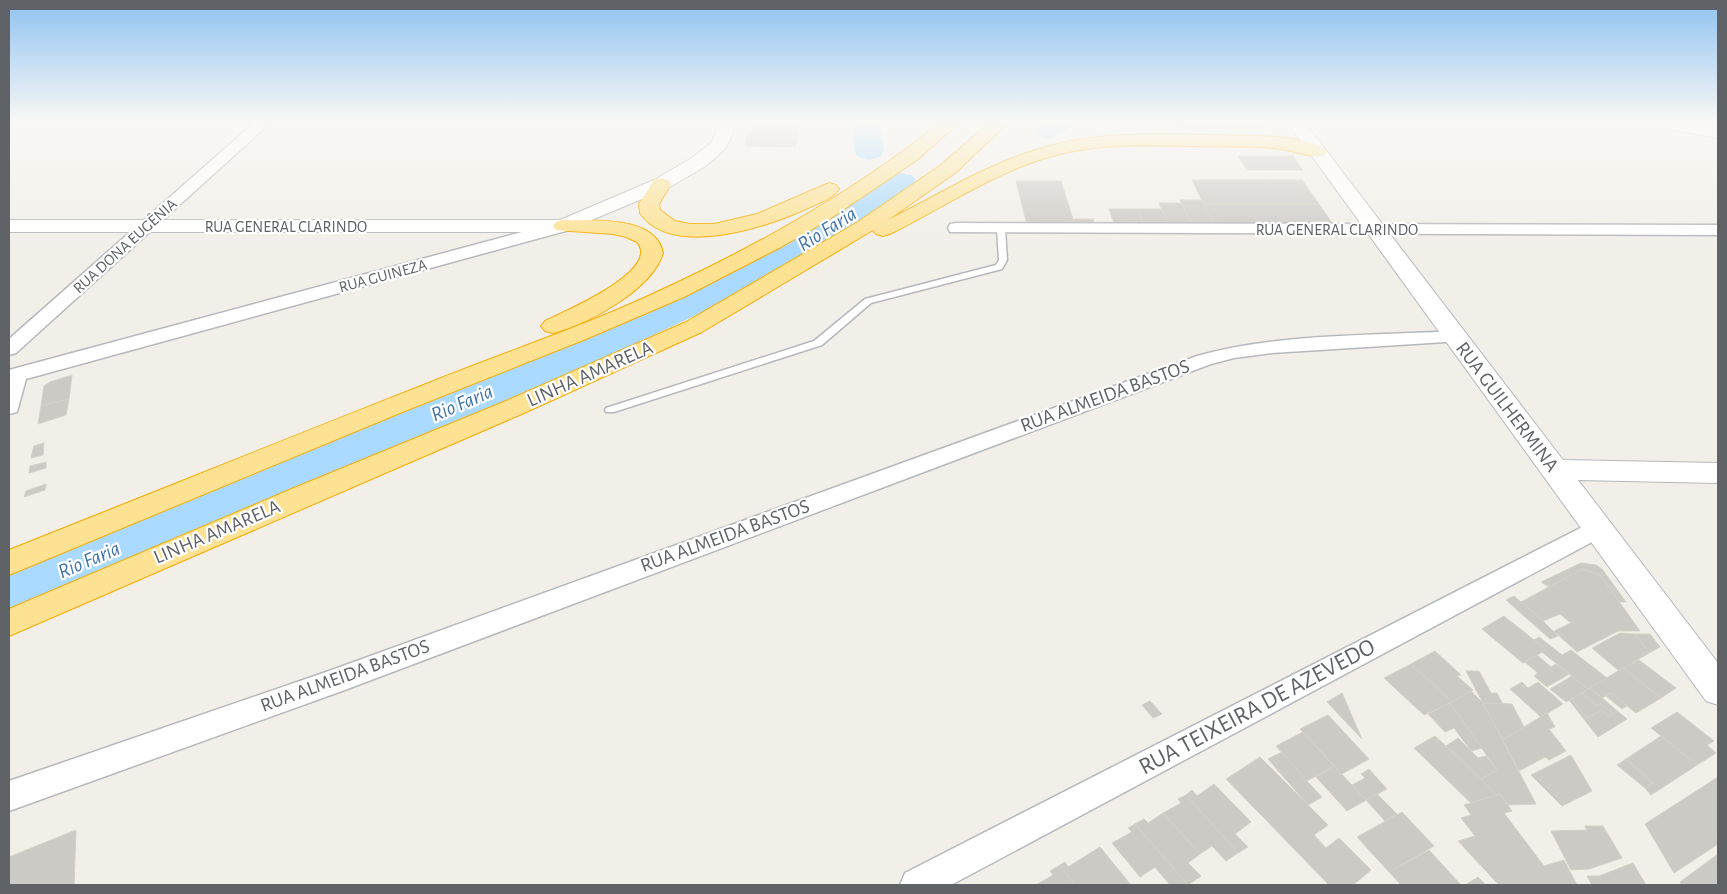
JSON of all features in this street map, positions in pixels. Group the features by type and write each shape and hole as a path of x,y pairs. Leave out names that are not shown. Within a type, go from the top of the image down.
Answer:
{"highway":[{"path":"661,184 649,204 650,213 658,222 686,230 725,228 779,214 803,204 869,165"},
{"name":"LINHA AMARELA","path":"9,563 622,315 754,252 813,220 895,165"},
{"name":"LINHA AMARELA","path":"9,623 304,494 621,361 694,327 864,226 953,165"},
{"path":"809,260 868,237 1013,165"},
{"path":"454,382 511,348 612,295 635,280 647,269 652,258 652,248 648,240 634,233 609,227 563,226"}],"street":[{"name":"RUA DONA EUGÊNIA","path":"9,349 216,165"},
{"name":"RUA GUINEZA","path":"13,376 563,226 661,184 691,165"},
{"name":"RUA GUILHERMINA","path":"1327,165 1718,690"},
{"name":"RUA GENERAL CLARINDO","path":"9,226 563,226"},
{"name":"RUA GENERAL CLARINDO","path":"956,228 1718,230"},
{"name":"RUA ALMEIDA BASTOS","path":"9,796 332,682 1204,360 1232,352 1272,347 1455,337"},
{"path":"9,407 13,376"},
{"path":"1554,470 1718,473"},
{"name":"RUA TEIXEIRA DE AZEVEDO","path":"917,885 1598,528"}],"lane":[{"path":"610,410 810,346 848,320 868,301 999,268 1003,260 1001,229"}],"building":[{"path":"1244,165 1299,165 1303,170 1247,170"},
{"path":"1192,180 1302,180 1319,204 1204,204"},
{"path":"1016,181 1061,181 1076,229 1028,229"},
{"path":"1180,200 1202,200 1216,226 1193,226"},
{"path":"1159,203 1181,203 1193,226 1169,226"},
{"path":"1204,204 1319,204 1335,227 1216,226"},
{"path":"1109,209 1137,209 1145,226 1115,226"},
{"path":"1137,209 1162,209 1169,226 1145,226"},
{"path":"1073,219 1093,219 1096,229 1076,229"},
{"path":"72,375 69,399 41,406 44,386 50,382"},
{"path":"69,399 66,415 38,424 41,406"},
{"path":"44,443 43,455 31,458 34,446"},
{"path":"46,462 46,468 29,473 30,466"},
{"path":"46,484 45,490 24,497 26,491"},
{"path":"1581,563 1596,565 1602,569 1626,602 1619,602 1600,575 1582,569 1549,587 1541,582"},
{"path":"1582,569 1600,575 1640,631 1618,631 1577,652 1554,631 1571,623 1560,614 1543,621 1521,602"},
{"path":"1514,596 1558,636 1550,639 1506,600"},
{"path":"1504,616 1546,650 1523,663 1482,629"},
{"path":"1620,633 1635,634 1649,653 1619,671 1592,648"},
{"path":"1635,634 1650,634 1660,647 1649,653"},
{"path":"1539,637 1562,655 1571,650 1607,678 1588,689 1542,652 1546,650 1534,640"},
{"path":"1435,651 1461,675 1457,676 1473,690 1452,702 1411,664"},
{"path":"1537,655 1551,667 1556,664 1569,674 1547,687 1534,676 1538,673 1525,662"},
{"path":"1639,660 1676,688 1661,698 1623,668"},
{"path":"1411,664 1452,702 1424,715 1384,678"},
{"path":"1623,668 1661,698 1636,713 1611,693 1602,698 1590,688"},
{"path":"1466,671 1479,671 1491,693 1497,693 1503,704 1483,703"},
{"path":"1572,676 1588,689 1566,702 1550,689"},
{"path":"1522,682 1528,688 1538,682 1563,704 1541,717 1510,689"},
{"path":"1590,688 1627,719 1598,737 1569,700 1572,699 1587,718 1602,710 1609,717 1614,714 1601,704 1597,706 1582,693"},
{"path":"1471,691 1483,703 1536,804 1508,805 1500,794 1497,795 1481,779 1497,770 1450,703"},
{"path":"1342,693 1362,739 1327,702"},
{"path":"1582,693 1597,706 1601,704 1614,714 1609,717 1602,710 1587,718 1572,699"},
{"path":"1611,693 1627,706 1622,709 1606,696"},
{"path":"1150,701 1162,714 1153,718 1142,705"},
{"path":"1450,703 1482,748 1471,751 1454,728 1445,732 1428,714"},
{"path":"1483,703 1512,704 1524,727 1503,740"},
{"path":"1677,712 1714,741 1707,745 1716,753 1697,765 1651,728"},
{"path":"1547,713 1555,727 1549,729 1566,751 1549,760 1545,757 1519,771 1503,740"},
{"path":"1328,715 1369,759 1342,774 1300,729"},
{"path":"1303,732 1334,766 1307,781 1276,746"},
{"path":"1435,736 1497,795 1471,803 1414,748"},
{"path":"1661,736 1697,765 1651,795 1645,788 1653,783 1626,759"},
{"path":"1458,738 1478,758 1486,756 1497,770 1481,779 1446,746"},
{"path":"1282,752 1322,797 1308,805 1268,759"},
{"path":"1571,755 1592,791 1562,806 1531,775"},
{"path":"1260,757 1328,825 1314,835 1326,848 1339,838 1371,870 1353,885 1329,885 1226,779"},
{"path":"1626,759 1653,783 1645,788 1617,765"},
{"path":"1334,766 1366,800 1347,811 1316,777"},
{"path":"1369,769 1387,789 1366,800 1352,785 1365,778 1361,774"},
{"path":"1718,777 1718,833 1716,834 1718,836 1718,844 1674,873 1645,824"},
{"path":"1214,784 1251,822 1235,834 1248,847 1238,853 1186,795 1192,790 1197,796"},
{"path":"1377,794 1397,814 1385,821 1366,800"},
{"path":"1500,794 1512,811 1504,813 1544,866 1564,860 1577,885 1499,885 1458,841 1475,836 1461,818 1471,815 1464,805"},
{"path":"1186,795 1238,853 1226,861 1212,846 1200,854 1163,813 1181,803 1178,799"},
{"path":"1402,812 1434,846 1389,872 1357,837"},
{"path":"1163,813 1200,854 1188,863 1201,876 1188,885 1135,824 1144,819 1148,823"},
{"path":"1135,824 1188,885 1170,885 1155,867 1140,877 1112,843 1132,832 1128,828"},
{"path":"1585,826 1603,826 1622,858 1589,869 1571,870 1551,831 1587,830"},
{"path":"76,830 74,885 9,885 9,857"},
{"path":"1100,847 1131,885 1075,885 1060,865 1065,862 1068,867"},
{"path":"1429,850 1461,885 1401,885 1389,872"},
{"path":"1718,854 1718,885 1682,885 1680,882"},
{"path":"1633,863 1646,885 1592,885 1587,876 1599,876"},
{"path":"1060,865 1075,885 1036,885 1053,875 1050,871"},
{"path":"1478,877 1486,885 1465,885"}],"waterway":[{"name":"Rio Faria","path":"9,594 601,345 698,300 798,247 901,182"}]}
